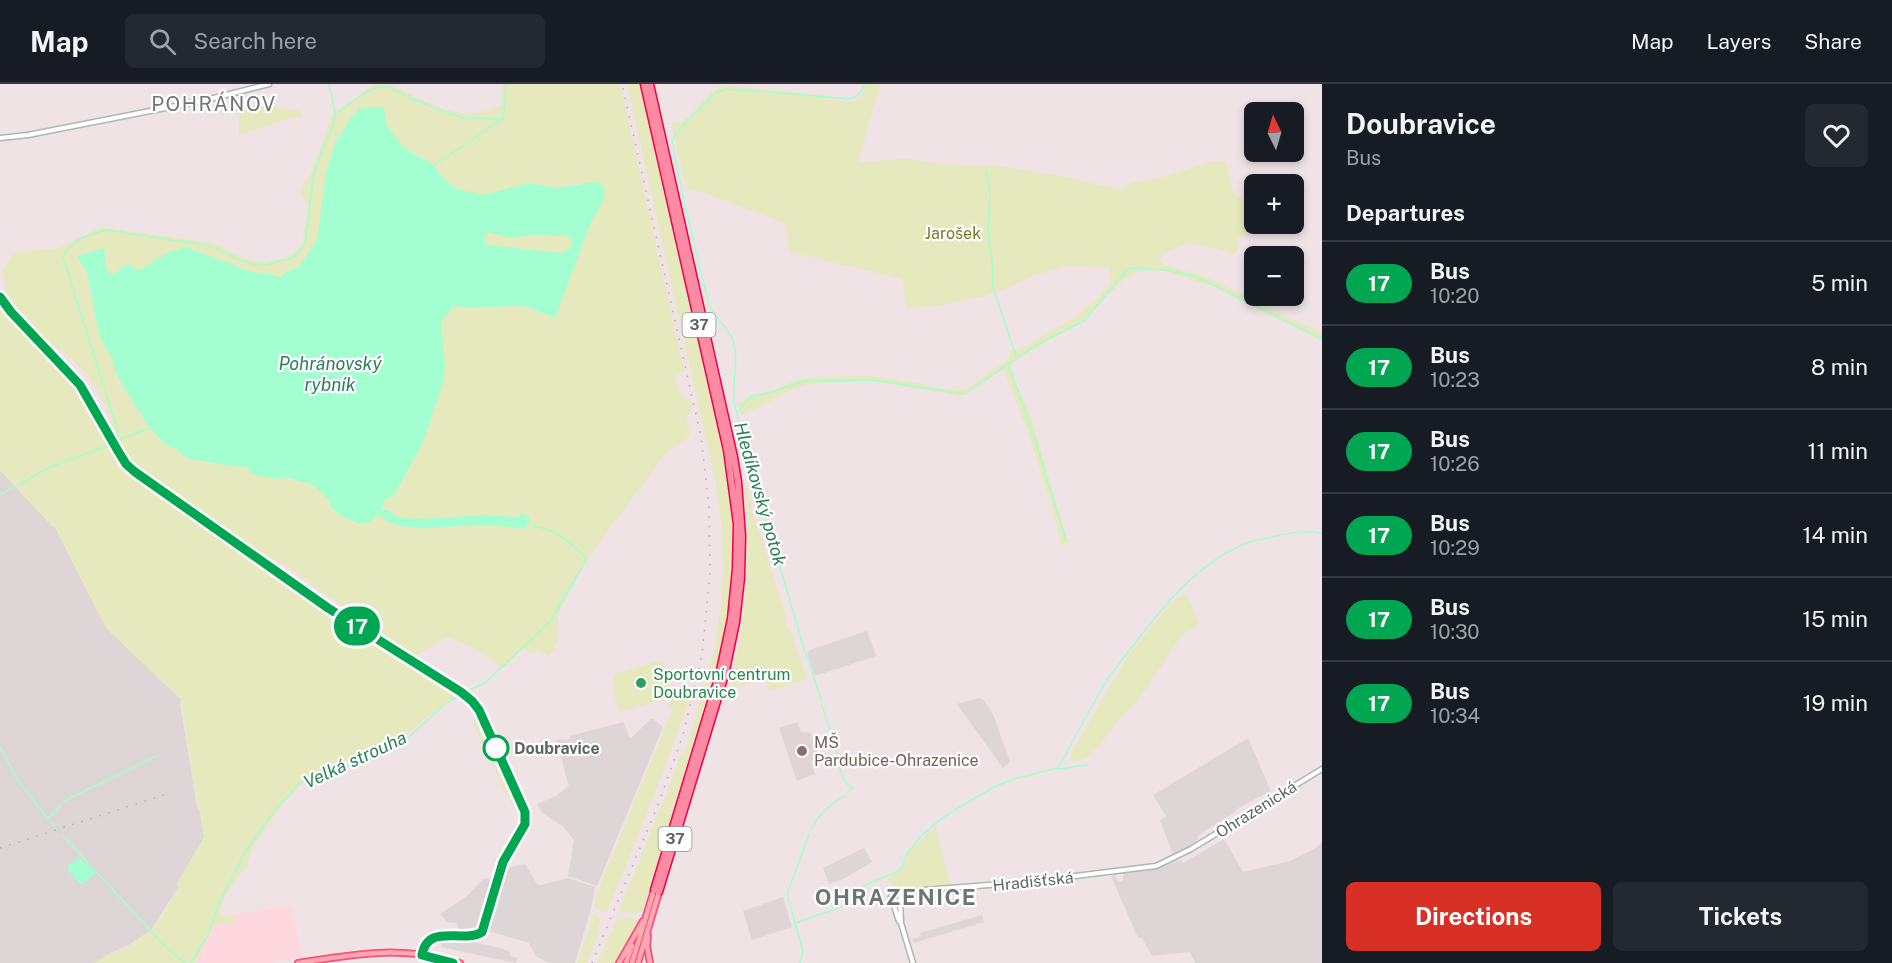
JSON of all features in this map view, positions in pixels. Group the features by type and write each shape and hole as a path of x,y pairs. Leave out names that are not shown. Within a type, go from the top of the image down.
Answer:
{"highway":[{"name":"37","path":"644,84 727,450 735,501 737,550 733,610 723,660 657,891"},
{"name":"37","path":"650,84 734,457 742,536 740,596 730,653 657,891"}],"main road":[{"name":"37","path":"632,963 657,891"},
{"name":"37","path":"638,963 650,913"},
{"path":"619,963 650,913"},
{"path":"650,913 647,946 650,963"},
{"path":"626,963 635,934"},
{"path":"298,963 372,952 399,952 460,963"},
{"path":"439,958 453,963"}],"street":[{"path":"0,138 28,135 206,100 269,84"},
{"path":"0,297 11,312 80,385 126,464 135,472 328,608 463,693 474,703 525,812 526,822 503,862 482,932 475,935 432,939 425,944 422,955"},
{"name":"Ohrazenická","path":"1106,873 1156,866 1191,849 1322,769"},
{"name":"Hradišťská","path":"898,892 1106,873"},
{"name":"Hradišťská","path":"900,900 910,894 925,891"},
{"path":"903,931 899,907 901,896 898,892 892,894 892,901 913,963"},
{"path":"892,901 900,900"}],"shaded area":[{"path":"0,470 55,527 106,628 182,700 180,702 204,837 177,884 179,886 151,930 129,945 94,963 0,963"},
{"path":"867,631 876,656 815,676 807,653 810,650"},
{"path":"983,699 993,714 1010,762 1003,768 957,704"},
{"path":"652,718 663,727 597,886 568,876 574,840 563,826 542,813 537,804 556,796 569,786 556,740 569,739 571,736 623,722 630,739"},
{"name":"MŠ Pardubice-Ohrazenice","path":"797,722 801,732 811,733 818,753 815,760 811,761 815,774 797,781 779,728"},
{"path":"1248,738 1271,791 1236,809 1235,812 1197,836 1198,839 1194,844 1173,854 1160,820 1166,816 1153,795"},
{"path":"1224,839 1243,872 1290,861 1316,848 1322,842 1322,963 1195,963 1190,952 1152,956 1142,938 1138,938 1111,876 1115,875 1118,882 1122,882 1124,873 1150,870 1181,860 1183,863"},
{"path":"864,848 872,862 843,879 829,884 823,868"},
{"path":"525,864 537,884 542,885 568,878 595,887 575,963 549,963 536,956 529,943 488,931 487,926 504,869"},
{"path":"483,879 495,880 481,926 475,930 460,929 457,923 447,922 442,917 440,914 466,897"},
{"path":"783,897 792,927 752,940 743,911"},
{"path":"291,905 303,957 270,963 195,963 213,926 237,922 233,915"},
{"path":"982,915 984,922 913,943 912,939 921,937 920,933"},
{"path":"455,938 510,952 510,956 517,958 516,963 441,947 442,940"}],"green space":[{"path":"378,84 390,86 442,109 476,113 501,105 503,84 620,84 684,371 675,376 680,395 691,400 693,408 686,417 690,436 666,453 586,560 558,614 558,641 554,646 556,648 548,656 537,651 528,654 525,646 503,668 472,647 447,637 413,657 395,641 287,567 225,532 129,463 109,430 111,419 88,375 30,324 15,309 5,294 7,292 3,271 14,253 60,248 99,228 214,243 244,258 266,262 282,259 292,254 302,244 308,207 300,189 310,176 334,111 339,110 367,89","holes":["370,107 386,114 386,124 404,148 423,157 457,189 483,195 530,184 555,188 582,183 602,204 591,222 559,304 558,312 538,312 520,306 466,308 457,306 451,308 441,323 443,383 423,443 403,480 384,500 382,508 388,509 397,517 420,519 484,515 518,517 524,529 471,524 402,527 377,513 370,522 359,524 339,515 332,508 329,500 308,483 252,474 249,467 191,459 166,445 150,428 123,386 116,373 112,356 99,334 87,273 77,256 103,248 107,270 113,275 130,264 134,269 140,270 186,247 251,272 280,277 299,267 317,240 326,173 334,145 350,119 359,110"]},
{"path":"627,84 640,84 723,451 731,501 733,550 730,600 719,659 643,910 631,914 619,910 681,754 686,750 715,648 723,573 722,528 716,484"},
{"name":"Jarošek","path":"866,84 880,84 858,162 906,159 944,164 997,166 1123,189 1132,183 1163,177 1212,161 1226,162 1234,192 1244,200 1244,234 1249,234 1238,239 1237,252 1232,254 1220,249 1187,243 1164,254 1158,261 1204,276 1244,296 1244,302 1214,287 1166,271 1138,272 1124,279 1080,322 1014,361 1011,368 1012,375 1031,417 1068,542 1064,546 1060,542 1057,525 1028,432 1004,370 960,396 873,381 806,385 789,391 742,416 738,404 754,394 770,392 796,380 817,377 869,376 945,390 965,390 1006,361 1010,356 1010,351 1020,349 1066,323 1096,301 1111,283 1109,268 1065,266 1035,275 989,295 908,309 905,304 903,280 804,255 790,254 785,223 705,193 692,189 687,191 671,123 679,123 686,119 712,92 719,88 728,86 820,95 830,97 828,100 847,103 862,97"},
{"path":"249,106 268,106 300,111 302,117 294,117 239,135 239,112"},
{"path":"488,232 509,238 535,235 568,236 572,241 570,249 562,253 498,248 487,246 484,239"},
{"path":"0,302 78,387 118,458 134,476 328,612 459,693 392,745 331,766 325,774 299,786 275,813 253,846 247,866 224,899 219,915 223,917 233,915 237,922 213,926 195,963 94,963 131,944 151,930 179,886 177,884 204,837 197,807 181,698 106,628 55,527 0,470"},
{"name":"Jarošek","path":"1252,306 1266,306 1322,333 1322,341"},
{"path":"746,481 753,514 785,613 788,630 791,632 806,676 805,680 769,691 765,680 729,685 740,635 747,585 748,534 744,483"},
{"path":"1186,593 1199,624 1181,636 1146,689 1099,746 1086,758 1073,762 1070,758 1072,752 1127,657 1167,608 1178,597"},
{"name":"Sportovní centrum Doubravice","path":"663,660 672,693 666,699 619,712 614,693 613,674"},
{"path":"681,695 689,700 660,781 607,912 596,909 594,905 603,877 673,709 666,706 673,697"},
{"path":"475,720 482,722 498,761 491,764 473,723"},
{"path":"499,763 502,774 518,800 523,821 502,788 494,766"},
{"path":"936,826 950,886 929,888 926,886 913,889 890,883 887,878 901,870 910,851"},
{"path":"594,913 600,919 597,930 599,931 587,963 577,963"},
{"path":"618,918 632,918 638,923 637,929 616,963 597,963"}],"water":[{"name":"Pohránovský rybník","path":"383,107 386,124 404,148 431,163 445,180 457,189 483,195 530,183 555,188 596,182 601,184 605,190 602,204 591,222 555,318 520,306 466,308 457,306 451,308 441,323 445,365 443,383 423,443 394,495 385,500 382,508 397,517 420,519 484,515 518,517 522,513 529,517 529,523 525,529 497,525 414,528 387,521 378,514 370,522 359,524 339,515 332,508 329,500 308,483 251,474 249,467 189,459 175,448 166,445 150,428 123,386 116,373 112,356 106,350 99,334 87,273 77,256 104,248 107,270 113,275 130,264 134,269 140,270 168,252 186,247 251,272 280,277 299,267 317,240 326,173 334,145 359,109","holes":["488,232 509,238 535,235 568,236 572,241 570,249 562,253 487,245 484,239"]},
{"path":"79,858 96,873 80,884 68,870 68,865"}],"waterway":[{"path":"329,84 335,112"},
{"name":"Velká strouha","path":"433,166 502,119 506,84"},
{"path":"770,92 849,99 859,94 865,84"},
{"path":"20,484 50,467 107,446 118,439 117,428 63,257 70,246 87,236 107,230 211,246 237,259 252,264 267,265 294,257 305,244 314,172 333,125 335,114 363,94 378,87 389,87 415,100 462,118 502,119"},
{"path":"737,413 734,395 736,358 733,340 712,311 707,297 672,140 715,93 726,89 766,92"},
{"path":"986,172 990,190 988,233 993,288 1016,356"},
{"name":"Hledíkovský potok","path":"805,652 739,427 737,413 750,397 804,381 872,380 965,394 1035,346 1084,321 1128,269 1133,268 1174,271 1199,278 1322,339"},
{"path":"1008,363 1035,440 1066,541"},
{"path":"120,439 150,428"},
{"path":"0,495 16,486"},
{"name":"Velká strouha","path":"191,963 208,935 219,903 244,854 272,814 299,784 310,778 362,761 409,737 443,706 461,694 485,683 549,623 587,559 563,538 549,530 533,526"},
{"path":"800,963 803,951 795,923 844,906 865,885 897,872 902,867 906,855 920,837 958,808 994,787 1014,779 1058,768 1112,674 1168,603 1198,573 1214,560 1250,542 1297,532 1322,533"},
{"name":"Hledíkovský potok","path":"806,654 821,700"},
{"name":"Hledíkovský potok","path":"822,705 834,742"},
{"path":"0,747 17,779 48,819 61,804"},
{"name":"Hledíkovský potok","path":"836,747 842,776 853,788 848,792"},
{"path":"64,801 156,756"},
{"path":"1059,769 1087,765"},
{"name":"Hledíkovský potok","path":"811,830 824,811 844,796"},
{"path":"52,823 56,828"},
{"path":"62,835 165,946"},
{"name":"Hledíkovský potok","path":"795,922 787,894 809,835"},
{"path":"167,948 185,963"}],"railway":[{"path":"592,963 658,805 683,735 702,655 710,574 709,507 701,437 622,84"},
{"path":"0,848 170,793"}],"bus line":[{"name":"17","path":"0,297 11,312 80,385 126,464 135,472 328,608 470,698 477,707 525,812 526,822 503,862 482,932 475,935 437,937 425,944 422,955 453,963"}],"place":[{"name":"Sportovní centrum Doubravice","path":"641,683"},
{"name":"Doubravice","path":"496,748"},
{"name":"MŠ Pardubice-Ohrazenice","path":"802,751"}],"district":[{"name":"POHRÁNOV","path":"214,104"},
{"name":"OHRAZENICE","path":"896,897"}]}
